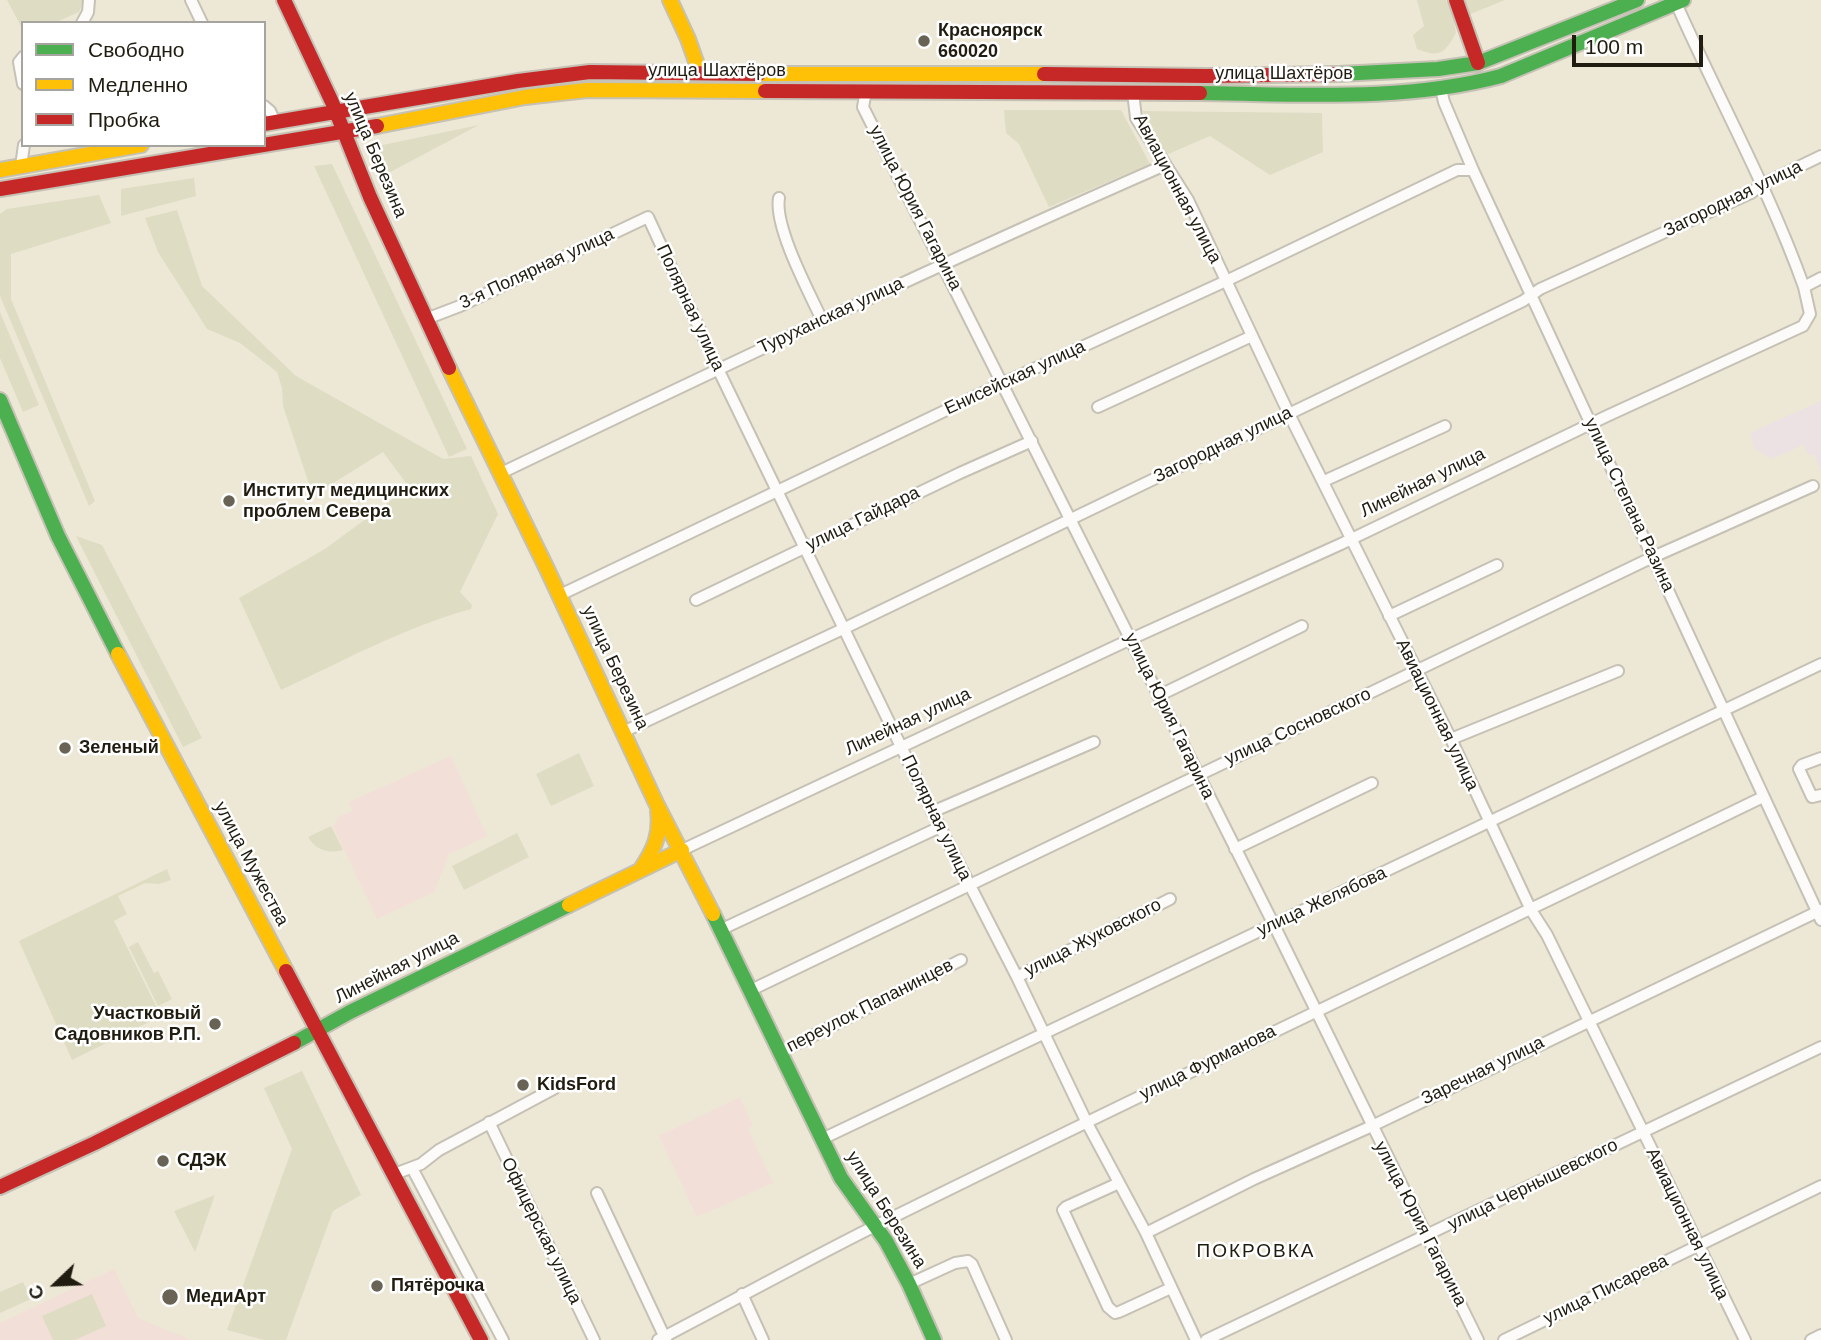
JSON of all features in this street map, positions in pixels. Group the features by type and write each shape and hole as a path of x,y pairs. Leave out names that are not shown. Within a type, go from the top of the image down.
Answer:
{"main road":[{"name":"улица Березина","path":"284,0 426,319 656,803 682,850 748,991 847,1188 876,1226 909,1284 934,1340"},
{"path":"670,0 688,39 699,73"},
{"path":"1456,0 1478,63"},
{"name":"улица Шахтёров","path":"270,123 518,80 590,72 1206,76 1344,74 1438,69 1478,63 1637,0"},
{"name":"улица Шахтёров","path":"266,145 479,105 587,90 1399,94 1441,89 1502,76 1680,2"},
{"path":"0,170 130,147"},
{"name":"улица Шахтёров","path":"0,189 257,147"},
{"path":"0,201 23,184"},
{"name":"улица Мужества","path":"0,400 58,536 90,601 481,1340"},
{"path":"640,870 658,841 660,827 656,803"},
{"name":"Линейная улица","path":"0,1187 95,1143 317,1032 350,1012 682,850"}],"street":[{"path":"83,21 88,12 89,0"},
{"path":"191,0 201,21"},
{"name":"Линейная улица","path":"682,850 1803,326 1810,314 1804,287 1784,233 1680,2"},
{"name":"улица Степана Разина","path":"1441,89 1473,170 1763,797 1820,914"},
{"name":"улица Юрия Гагарина","path":"866,91 863,107 1274,925 1478,1340"},
{"name":"Авиационная улица","path":"1133,92 1136,118 1188,200 1289,414 1451,739 1531,910 1547,935 1745,1340"},
{"path":"21,166 24,147"},
{"name":"Загородная улица","path":"622,732 845,628 1532,295 1751,193 1761,185 1821,156"},
{"name":"Туруханская улица","path":"499,474 822,320 1166,165"},
{"name":"Енисейская улица","path":"559,595 1457,170 1473,170"},
{"path":"779,198 778,211 796,263 822,320"},
{"name":"3-я Полярная улица","path":"426,319 460,306 648,217"},
{"name":"Полярная улица","path":"648,217 718,369 932,812 1017,976 1087,1123 1146,1233 1196,1340"},
{"path":"1804,287 1821,278"},
{"path":"1098,407 1252,336"},
{"path":"1324,481 1445,426"},
{"name":"улица Гайдара","path":"696,600 1032,441"},
{"name":"улица Сосновского","path":"748,991 1653,557 1813,486"},
{"path":"1389,615 1497,565"},
{"path":"1158,696 1302,626"},
{"name":"улица Желябова","path":"822,1139 1821,664"},
{"path":"1451,739 1618,671"},
{"path":"932,812 1094,742"},
{"path":"1821,758 1802,765 1799,769 1812,797 1821,795"},
{"path":"1235,849 1372,783"},
{"name":"улица Фурманова","path":"662,1339 742,1294 876,1226 1763,797"},
{"path":"720,930 940,827"},
{"name":"улица Жуковского","path":"1017,976 1170,899"},
{"name":"Заречная улица","path":"1146,1233 1588,1020 1820,914"},
{"name":"переулок Папанинцев","path":"779,1053 961,960"},
{"name":"улица Чернышевского","path":"1206,1340 1821,1047"},
{"path":"392,1175 412,1168 489,1122 555,1088"},
{"name":"Офицерская улица","path":"489,1122 594,1340"},
{"path":"412,1168 503,1340"},
{"path":"1119,1183 1063,1210 1108,1307 1111,1311 1119,1312 1171,1288"},
{"name":"улица Писарева","path":"1504,1340 1821,1186"},
{"path":"597,1193 662,1339"},
{"path":"909,1284 956,1263 968,1261 972,1264 1006,1340"},
{"path":"742,1294 763,1340"},
{"path":"1811,1340 1821,1335"}],"shaded area":[{"path":"1821,401 1821,471 1814,455 1808,454 1804,444 1773,459 1755,449 1750,433"},
{"path":"451,756 487,836 449,854 434,892 377,919 333,826 339,816 353,811 349,802"},
{"path":"740,1097 753,1126 748,1129 773,1183 697,1217 659,1136"},
{"path":"114,1269 138,1318 191,1340 0,1340 0,1323"}],"green space":[{"path":"7,0 83,2 79,12 59,21 21,21 21,26"},
{"path":"1417,0 1446,0 1453,15 1456,33 1441,52 1431,53 1417,49 1413,35 1424,26"},
{"path":"1461,0 1505,0 1468,15"},
{"path":"1004,110 1121,110 1150,164 1049,207 1019,144 1006,133"},
{"path":"1143,111 1322,113 1323,152 1270,175 1210,136 1166,155 1144,120"},
{"path":"479,125 379,178 368,148"},
{"path":"332,164 467,449 449,457 314,166"},
{"path":"194,178 196,196 121,216 121,189"},
{"path":"99,195 111,223 11,254 11,299 95,501 89,506 0,296 0,214 7,209"},
{"path":"177,210 202,286 296,376 443,459 471,456 498,514 460,592 472,605 471,609 398,635 281,690 239,598 325,549 409,487 383,452 319,492 309,484 283,406 282,388 277,372 240,343 207,329 158,252 145,218"},
{"path":"0,312 39,405 23,412 0,358"},
{"path":"76,536 102,545 202,738 183,747"},
{"path":"579,753 594,786 551,806 536,774"},
{"path":"331,826 343,850 323,850 308,837"},
{"path":"517,833 529,857 464,890 452,866"},
{"path":"167,869 171,880 159,884 145,883 118,896 127,914 114,921 161,1016 72,1060 19,941"},
{"path":"138,942 154,973 158,971 172,999 158,1006 129,947"},
{"path":"302,1071 361,1195 333,1211 286,1340 264,1340 227,1330 292,1149 264,1088"},
{"path":"215,1195 195,1252 174,1211"},
{"path":"23,1282 31,1299 0,1313 0,1292"},
{"path":"92,1294 106,1326 75,1340 53,1340 42,1316"}],"traffic: fast":[{"path":"1339,74 1438,69 1478,63 1637,0"},
{"path":"1200,93 1351,95 1427,90 1464,84 1501,76 1683,0"},
{"path":"0,400 58,536 118,654"},
{"path":"294,1043 350,1012 569,905"},
{"path":"713,914 841,1178 886,1241 934,1340"}],"traffic: slow":[{"path":"670,0 700,73"},
{"path":"759,74 1044,74"},
{"path":"377,126 525,97 587,90 765,91"},
{"path":"0,170 130,147"},
{"path":"449,368 547,569 656,803 713,914"},
{"path":"118,654 286,971"},
{"path":"641,869 656,842 658,811"},
{"path":"569,905 682,850"}],"traffic: jam":[{"path":"284,0 332,102 370,197 449,368"},
{"path":"1456,0 1478,63"},
{"path":"266,124 518,81 590,72 759,74"},
{"path":"1044,74 1339,74"},
{"path":"765,91 1200,93"},
{"path":"266,145 377,126"},
{"path":"0,189 251,147"},
{"path":"286,971 481,1340"},
{"path":"0,1187 95,1143 294,1043"}],"place":[{"name":"Красноярск 660020","path":"924,41"},
{"name":"Институт медицинских проблем Севера","path":"229,501"},
{"name":"Зеленый","path":"65,748"},
{"name":"Участковый Садовников Р.П.","path":"215,1024"},
{"name":"KidsFord","path":"523,1085"},
{"name":"СДЭК","path":"163,1161"},
{"name":"Пятёрочка","path":"377,1286"},
{"name":"МедиАрт","path":"170,1297"}],"district":[{"name":"ПОКРОВКА","path":"1256,1252"}]}
